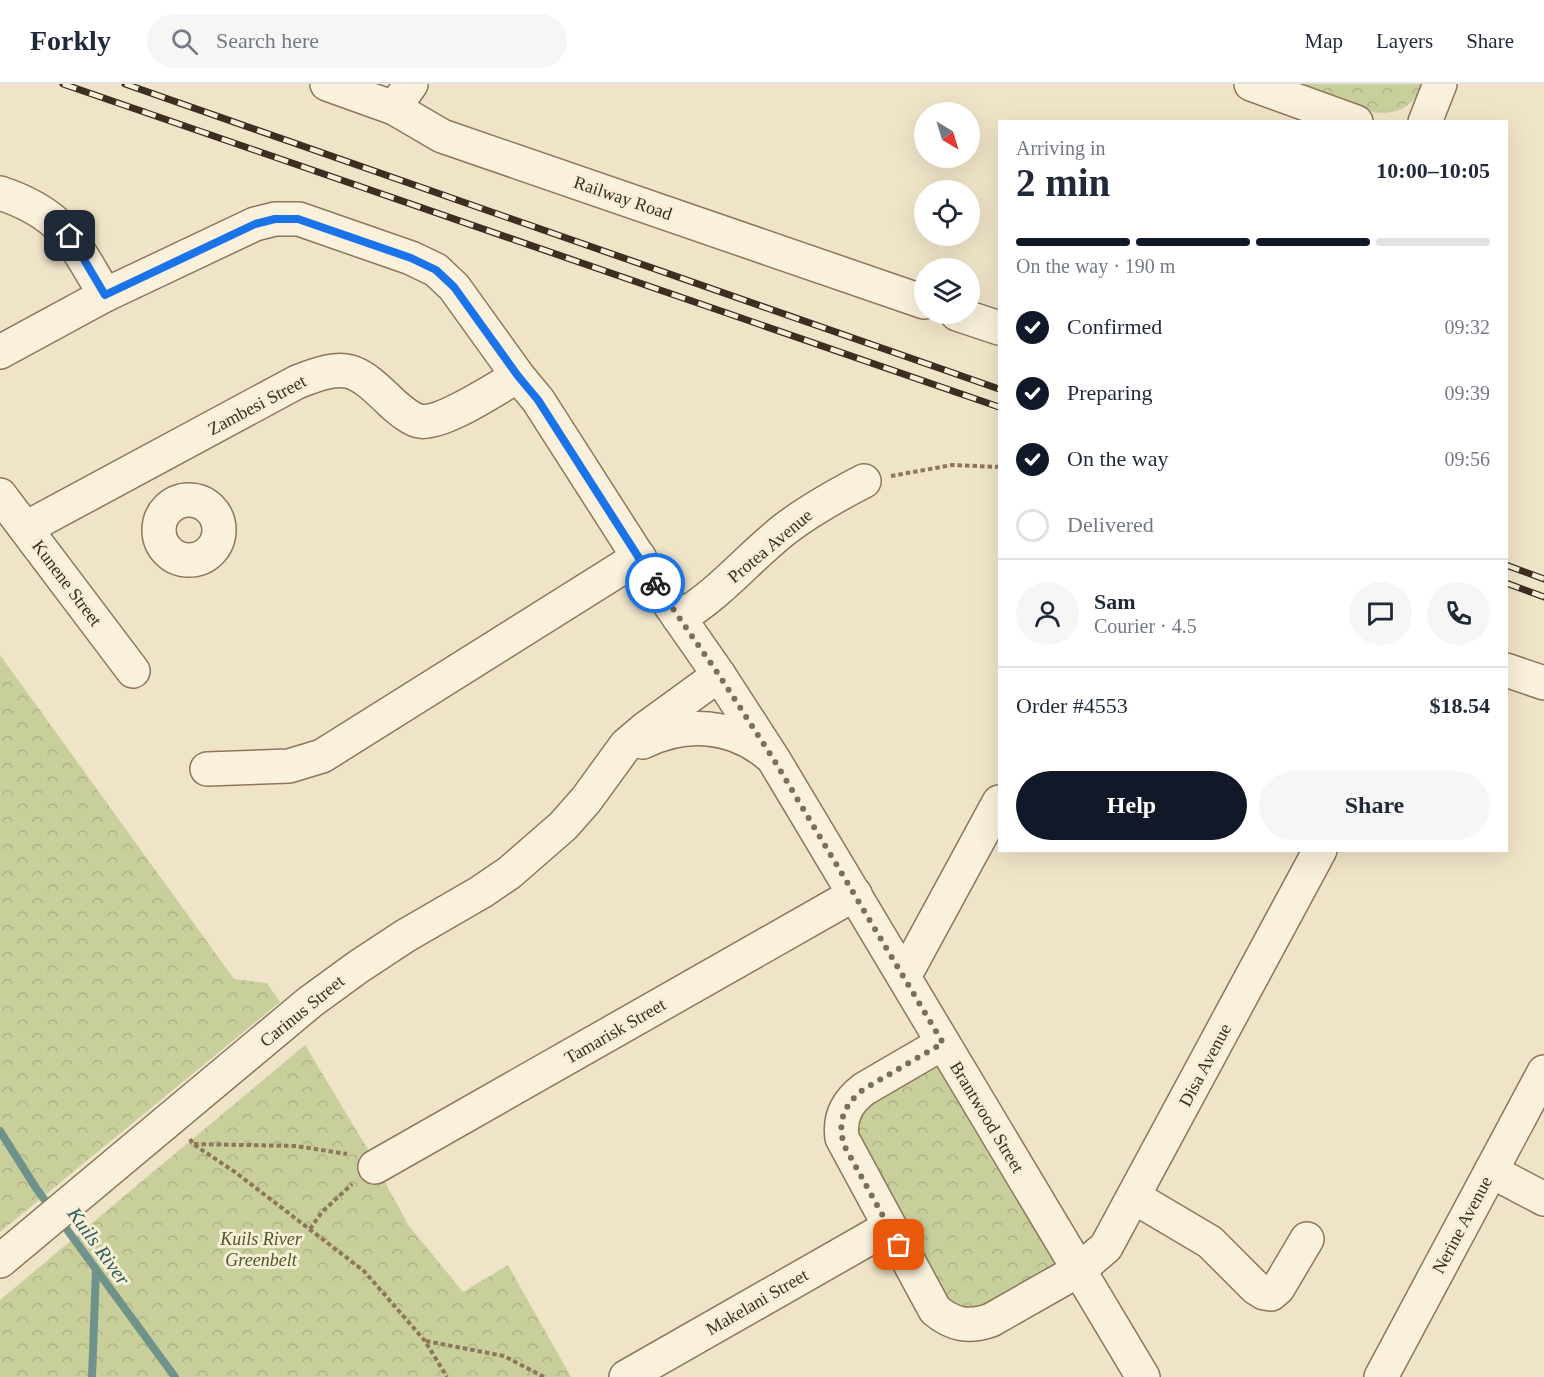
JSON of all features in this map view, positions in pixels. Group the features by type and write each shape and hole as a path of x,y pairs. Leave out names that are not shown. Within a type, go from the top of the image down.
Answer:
{"street":[{"name":"Railway Road","path":"327,84 403,96 442,136 914,299"},
{"path":"1251,84 1350,120"},
{"path":"1426,120 1440,84"},
{"path":"0,193 24,201 50,217 70,236 105,295"},
{"name":"Brantwood Street","path":"0,352 105,295 255,224 275,219 298,219 411,258 436,270 454,287 538,400 774,760 1143,1377"},
{"path":"980,322 998,328"},
{"name":"Zambesi Street","path":"26,528 297,382 323,371 348,370 368,379 400,411 420,422 445,418 518,376"},
{"path":"155,459 176,503"},
{"name":"Protea Avenue","path":"679,618 702,604 800,518 864,481"},
{"name":"Kunene Street","path":"0,495 133,671"},
{"path":"207,769 289,766 322,756 639,557"},
{"path":"1508,671 1544,683"},
{"name":"Carinus Street","path":"608,771 626,745 719,675"},
{"name":"Carinus Street","path":"3,1259 310,1002 358,967 509,873 562,826 608,771 637,745 672,730 710,728 728,732 760,748 774,760"},
{"path":"904,977 998,804"},
{"name":"Disa Avenue","path":"1079,1270 1106,1247 1319,852"},
{"name":"Tamarisk Street","path":"375,1167 855,894"},
{"path":"943,1043 864,1089 846,1107 842,1119 842,1138 845,1147 935,1310 955,1323 979,1324 991,1320 1079,1270"},
{"name":"Nerine Avenue","path":"1381,1377 1544,1072"},
{"path":"1491,1171 1544,1199"},
{"path":"1134,1197 1210,1242 1256,1288 1264,1293 1271,1294 1278,1288 1307,1239"},
{"name":"Makelani Street","path":"626,1377 889,1227"}],"path":[{"path":"864,481 952,465 998,467"},
{"path":"175,1116 193,1144 235,1172 364,1271 425,1341 447,1377"},
{"path":"193,1144 296,1146 358,1157 375,1167 329,1205 310,1229"},
{"path":"425,1341 504,1356 544,1377"}],"green space":[{"path":"1291,84 1424,84 1409,104 1397,111 1382,113"},
{"path":"0,655 234,979 267,983 280,1002 0,1232"},
{"name":"Kuils River Greenbelt","path":"305,1045 370,1153 358,1158 372,1183 382,1177 409,1226 463,1292 508,1265 571,1377 0,1377 0,1300"},
{"path":"932,1066 938,1067 1056,1263 1054,1267 984,1308 964,1311 946,1301 859,1146 856,1121 864,1106"}],"waterway":[{"name":"Kuils River","path":"0,1131 52,1210"},
{"name":"Kuils River","path":"60,1220 175,1377"},
{"path":"92,1377 96,1270"}],"railway":[{"path":"63,84 998,407"},
{"path":"125,84 998,389"},
{"path":"1508,566 1544,579"},
{"path":"1508,584 1544,597"}],"way so far":[{"path":"655,583 774,760 943,1043 864,1089 846,1107 842,1119 841,1129 845,1147 899,1245"}],"route":[{"path":"70,236 105,295 255,224 275,219 298,219 411,258 436,270 454,287 538,400 655,583"}]}
